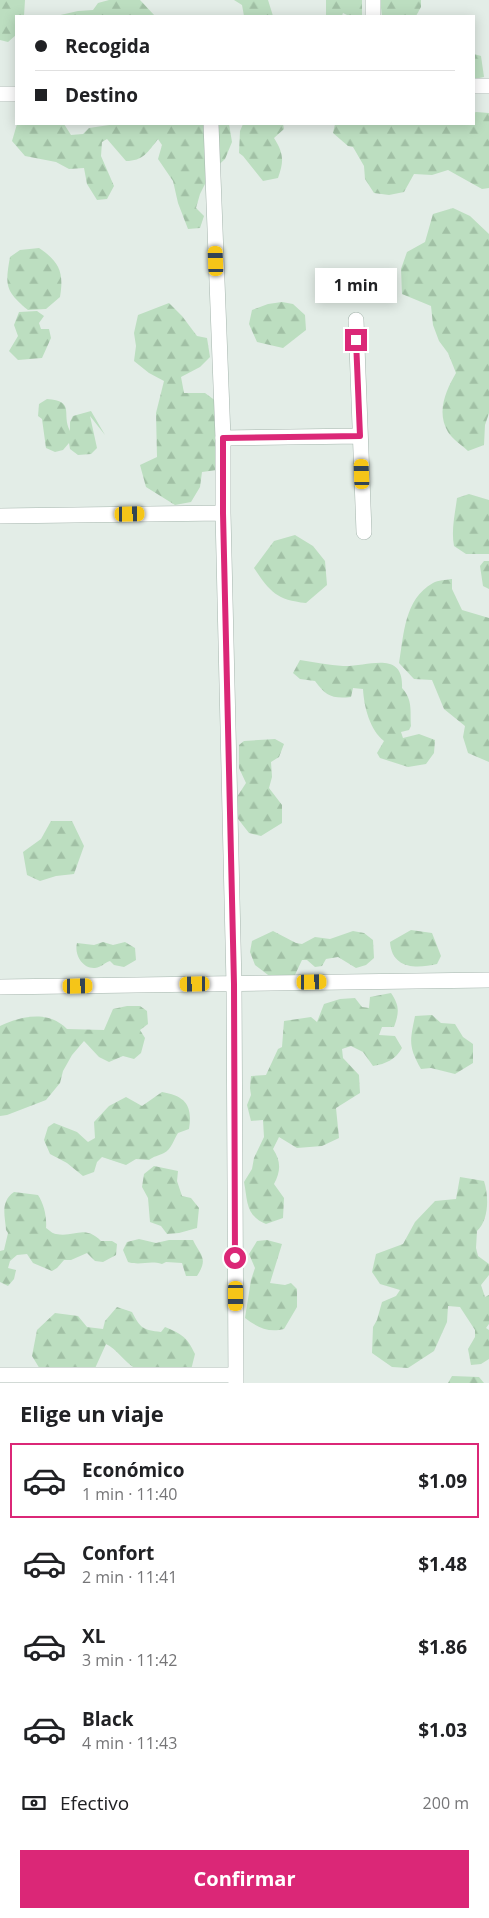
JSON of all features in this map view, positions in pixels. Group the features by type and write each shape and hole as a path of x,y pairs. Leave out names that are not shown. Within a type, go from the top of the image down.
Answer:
{"street":[{"path":"373,0 373,15"},
{"path":"475,86 489,86"},
{"path":"0,94 15,94"},
{"path":"0,1375 236,1379 234,984 223,513 223,438 211,125"},
{"path":"356,320 364,532"},
{"path":"223,438 360,436"},
{"path":"0,516 223,513"},
{"path":"0,987 489,980"}],"green space":[{"path":"0,0 25,0 24,15 15,15 15,36 8,42 0,40"},
{"path":"109,0 140,0 154,15 60,15 93,10 98,3"},
{"path":"234,0 268,0 273,15 244,15 242,5"},
{"path":"326,0 362,0 362,15 347,15 343,13 342,15 326,15"},
{"path":"380,0 421,0 421,7 417,15 382,15"},
{"path":"475,54 481,56 484,77 475,79"},
{"path":"475,112 489,113 489,188 482,189 448,170 432,175 414,174 404,192 389,195 374,193 365,179 364,166 353,147 348,146 333,133 335,125 475,125"},
{"path":"17,125 65,125 71,135 83,134 89,128 109,125 229,125 232,142 225,159 211,172 200,194 196,208 204,216 200,228 188,229 178,203 173,181 158,159 162,145 158,139 148,152 132,161 126,161 107,139 102,142 101,156 114,186 107,199 97,200 87,184 84,168 69,169 56,162 25,156 12,141"},
{"path":"243,125 283,125 284,129 274,138 282,158 278,178 263,181 239,153 240,131"},
{"path":"453,208 470,216 489,234 489,413 485,425 484,445 468,451 452,437 444,424 444,401 456,373 448,353 439,341 433,325 431,306 402,294 401,269 407,252 425,242 433,214"},
{"path":"39,248 52,258 59,269 61,275 60,297 46,309 28,310 15,298 8,287 7,274 10,257 20,250"},
{"path":"282,302 293,304 305,315 306,330 283,348 257,342 249,324 252,310 268,304"},
{"path":"169,303 182,316 197,336 207,338 210,357 200,367 181,377 184,393 205,393 224,407 224,469 202,472 200,487 191,502 175,505 146,487 140,465 157,457 156,413 164,381 149,373 134,361 136,346 134,333 138,315"},
{"path":"37,311 44,316 39,323 41,329 49,329 51,338 42,358 18,360 9,351 18,336 14,325 19,312"},
{"path":"47,399 62,402 65,406 70,431 70,422 73,416 91,411 105,435 90,416 97,448 91,454 78,455 70,449 69,443 63,450 55,452 46,448 42,419 38,416 39,404"},
{"path":"469,494 489,500 489,554 466,554 454,546 453,528 457,498"},
{"path":"295,535 313,546 325,561 327,585 306,603 288,600 275,593 254,568 274,541"},
{"path":"484,561 489,561 489,589 483,586 480,566"},
{"path":"452,579 452,589 462,610 489,618 489,762 468,753 463,737 465,726 444,709 432,680 414,679 399,663 407,618 416,598 433,583"},
{"path":"300,660 343,666 382,663 391,664 397,668 401,676 402,688 406,692 410,706 411,726 409,730 401,732 403,738 419,734 435,740 434,753 426,764 408,767 380,758 377,753 384,741 371,724 363,689 353,688 351,697 334,697 326,693 315,681 300,679 293,673"},
{"path":"275,739 284,744 279,757 271,762 272,777 269,788 282,805 282,823 261,836 249,833 235,815 233,803 246,783 239,768 239,745 244,741"},
{"path":"51,821 72,821 84,846 74,874 56,876 40,881 27,875 23,852 41,839"},
{"path":"411,930 432,933 441,956 437,964 406,965 395,958 390,942"},
{"path":"273,931 296,943 302,944 315,937 330,939 353,931 364,933 373,940 374,958 366,965 356,968 338,957 326,959 322,966 315,967 307,960 302,960 294,977 272,978 255,965 250,952 252,941"},
{"path":"103,942 113,945 125,942 135,948 136,960 124,967 114,965 110,961 95,968 86,966 78,956 77,943 94,945"},
{"path":"391,993 397,1006 396,1022 394,1027 382,1027 379,1035 395,1036 402,1048 390,1060 373,1066 363,1052 351,1046 342,1049 343,1058 359,1075 360,1093 336,1108 339,1138 322,1146 297,1148 279,1137 273,1149 278,1158 279,1166 274,1184 284,1198 283,1218 266,1224 251,1212 247,1202 244,1182 252,1169 254,1158 264,1137 263,1120 251,1121 247,1105 251,1095 251,1076 266,1075 278,1049 282,1047 284,1021 311,1017 317,1022 324,1004 340,999 355,998 362,1007 369,1008 370,997"},
{"path":"140,1006 147,1011 148,1024 140,1030 145,1038 141,1053 134,1059 123,1056 109,1062 99,1057 84,1041 72,1055 63,1071 60,1083 46,1100 0,1116 0,1026 26,1018 43,1017 60,1023 67,1029 104,1030 113,1009"},
{"path":"432,1015 441,1023 455,1024 463,1037 473,1044 473,1063 455,1074 431,1068 421,1069 414,1055 411,1038 415,1016"},
{"path":"162,1092 182,1099 186,1103 190,1114 189,1129 178,1133 166,1152 149,1160 136,1159 126,1165 102,1157 97,1162 94,1172 83,1176 67,1163 50,1154 44,1140 48,1127 54,1123 77,1132 88,1142 95,1138 94,1122 109,1106 126,1097 142,1106"},
{"path":"154,1166 178,1171 177,1181 182,1196 191,1198 199,1208 197,1228 167,1234 161,1226 150,1222 148,1198 142,1187 144,1174"},
{"path":"460,1177 484,1181 487,1194 486,1214 484,1221 477,1231 476,1248 478,1256 489,1264 489,1275 481,1285 485,1297 489,1295 489,1324 486,1328 489,1330 489,1359 481,1364 471,1365 468,1349 475,1337 475,1330 460,1307 448,1306 447,1322 434,1351 408,1368 392,1367 372,1353 373,1327 382,1302 396,1296 400,1290 380,1284 372,1272 376,1254 403,1244 415,1222 435,1201 456,1199"},
{"path":"14,1192 38,1195 45,1211 46,1228 52,1233 62,1235 89,1233 101,1241 112,1241 117,1244 116,1255 103,1262 95,1261 87,1253 71,1260 64,1260 52,1271 33,1263 27,1254 17,1255 10,1261 8,1268 16,1270 14,1279 8,1286 0,1282 0,1251 4,1250 8,1233 4,1209 7,1200"},
{"path":"139,1239 156,1243 169,1240 193,1240 202,1257 201,1270 197,1276 186,1276 182,1263 128,1262 123,1250 127,1242"},
{"path":"267,1240 282,1244 270,1283 285,1285 291,1283 297,1289 297,1307 284,1329 278,1330 263,1328 245,1318 251,1280 255,1268 249,1254 257,1241"},
{"path":"117,1307 132,1312 137,1322 146,1329 161,1332 165,1327 183,1337 195,1354 191,1370 153,1371 136,1369 106,1344 92,1375 79,1383 60,1383 43,1374 32,1356 37,1330 55,1313 78,1316 87,1327 103,1329 105,1321"},
{"path":"452,1376 479,1377 484,1383 448,1383"}],"route":[{"path":"235,1258 234,984 223,513 223,438 360,436 356,340"}]}
